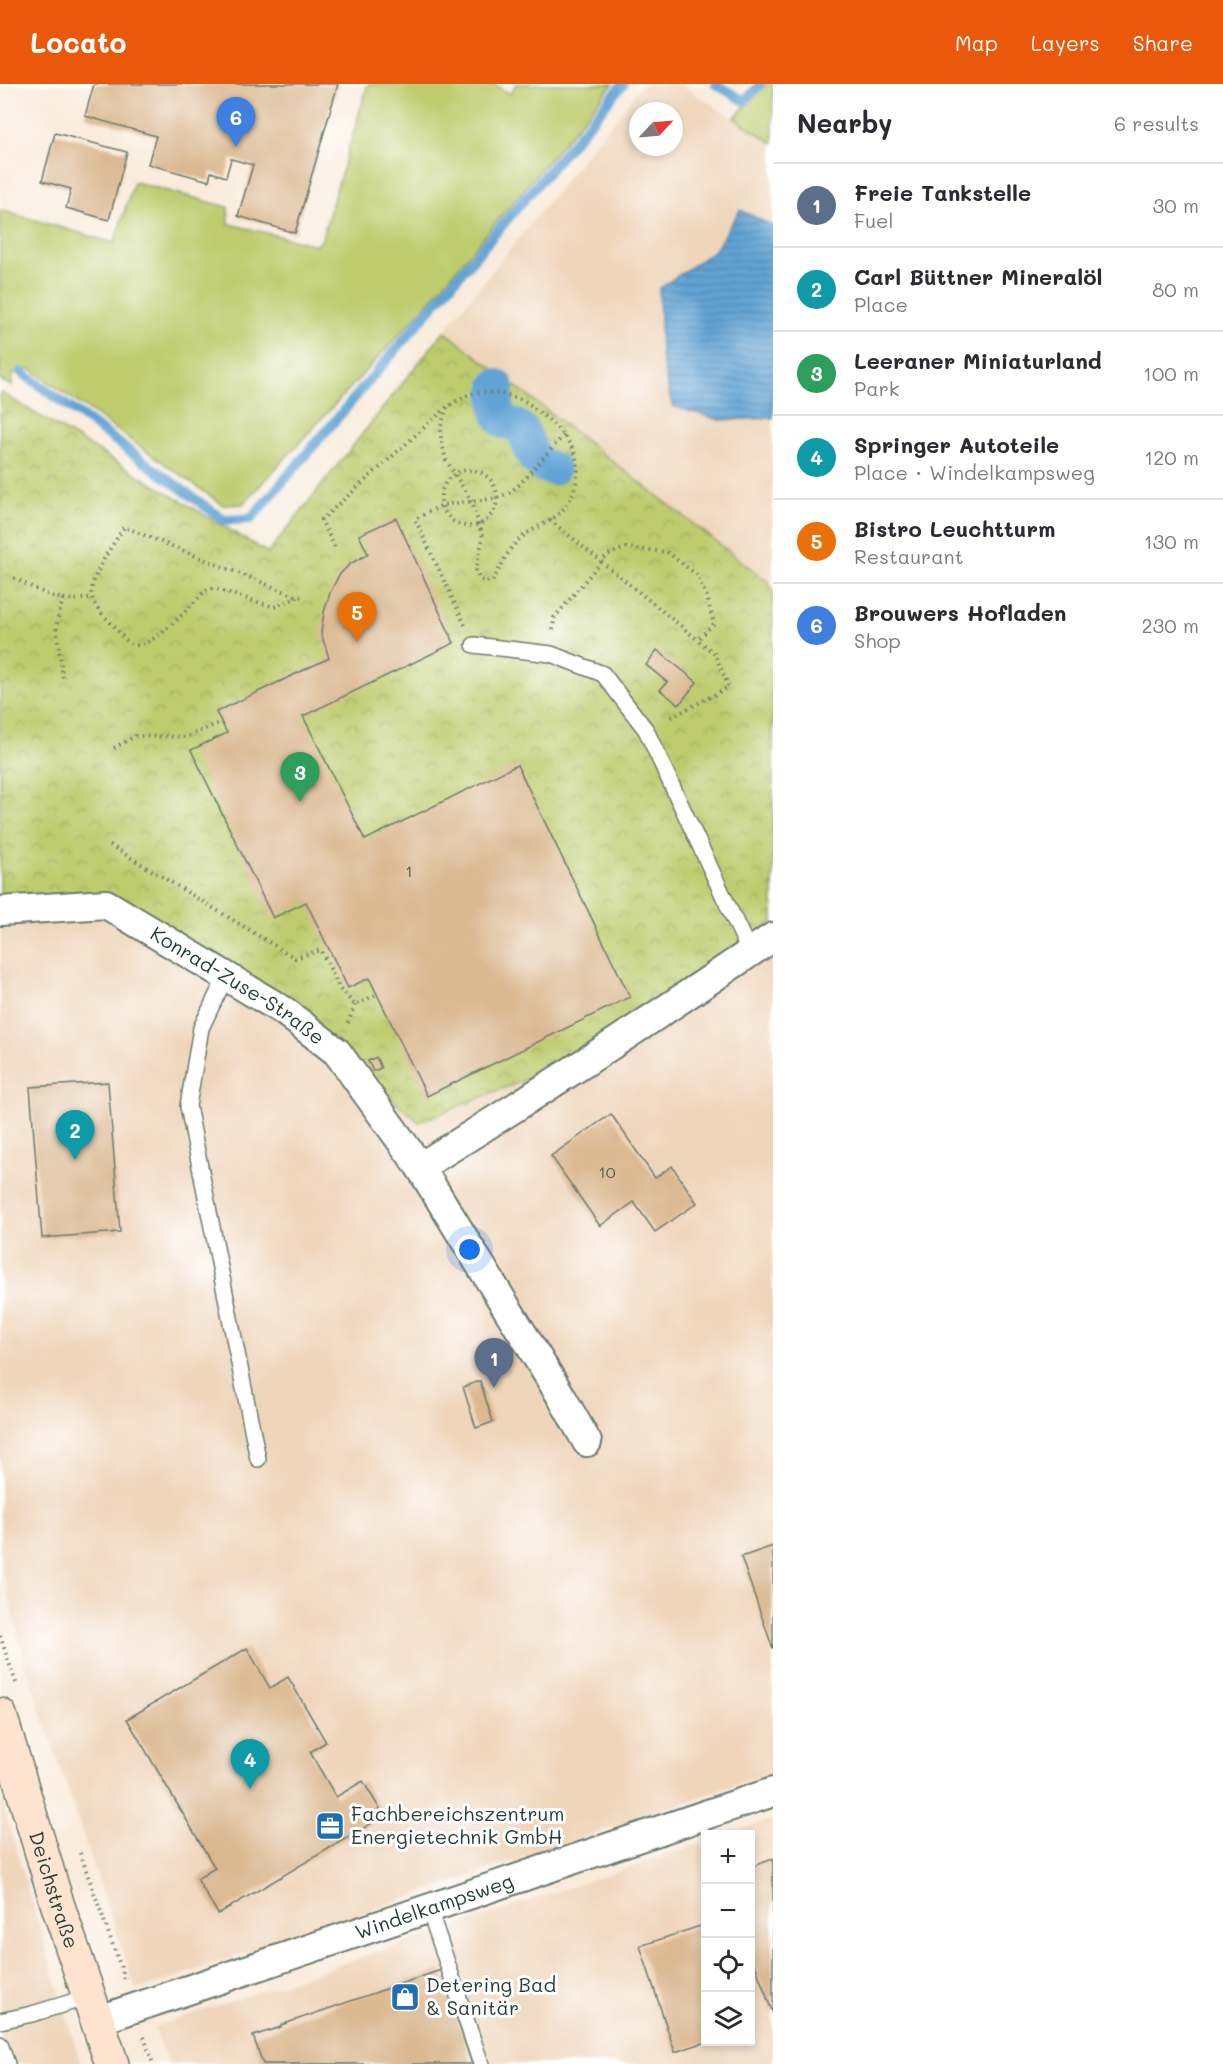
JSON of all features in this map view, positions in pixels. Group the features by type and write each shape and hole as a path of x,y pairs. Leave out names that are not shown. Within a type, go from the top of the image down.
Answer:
{"main road":[{"name":"Deichstraße","path":"0,1715 58,1906 112,2064"}],"street":[{"name":"Konrad-Zuse-Straße","path":"0,911 106,904 284,1011 337,1052 420,1167 561,1396 587,1443"},
{"path":"420,1167 524,1103 773,937"},
{"name":"Windelkampsweg","path":"92,2009 429,1909 773,1792"}],"lane":[{"path":"474,645 551,654 603,674 646,730 750,953"},
{"path":"226,976 201,1028 188,1106 258,1459"},
{"path":"429,1909 481,2064"},
{"path":"0,2021 32,2014 92,2009"},
{"path":"0,2044 7,2064"}],"path":[{"path":"335,547 321,520 447,407 471,393 502,394 524,401 564,435 577,456 579,477 572,498 558,516 520,538 506,555 493,580 485,582 479,579 476,570 483,537 480,525 472,502 446,460 441,439 441,426 447,407"},
{"path":"474,645 415,519 442,505 497,498 520,484 564,435"},
{"path":"470,470 483,474 496,488 496,508 491,517 480,525 465,527 456,524 444,512 441,496 444,485 454,474 470,470"},
{"path":"550,520 714,653 729,687 646,730"},
{"path":"298,597 124,527 91,584 92,597 102,613 129,643 138,645 148,641 174,623 206,590 213,588 274,607 303,596"},
{"path":"551,654 554,618 608,555 626,548 667,552 697,575 707,597 714,624 697,640"},
{"path":"14,578 39,591 63,599 76,601 92,597"},
{"path":"63,599 56,626 63,678"},
{"path":"114,748 135,736 186,737 221,722"},
{"path":"110,845 295,958 321,950 340,989 355,1005 377,994"}],"shaded area":[{"path":"643,84 680,84 773,144 773,591 767,581 444,331"},
{"path":"112,900 302,1020 419,1122 532,1077 634,1015 773,922 773,1772 136,1991 25,1664 0,1562 0,908"},
{"path":"0,1791 6,1816 81,2064 0,2064"},
{"path":"773,1819 773,2064 168,2064 154,2027 701,1843 701,2046 755,2046 755,1830 739,1830"}],"green space":[{"path":"368,84 494,84 510,94 516,84 613,84 423,309 243,504 223,505 30,369 13,374 12,386 0,380 0,210 114,243 134,182 228,207 229,224 316,245 321,241"},
{"path":"766,84 773,84 773,143 734,118"},
{"path":"444,331 767,581 773,591 773,922 634,1015 532,1077 419,1122 302,1020 112,900 0,908 0,392 268,553"}],"water":[{"path":"740,210 773,226 773,418 720,420 672,406 661,356 659,289 715,250"}],"building":[{"path":"94,84 338,84 295,233 238,216 253,165 231,159 226,177 211,172 209,181 148,164 156,136 85,116"},
{"path":"55,133 127,152 109,220 66,208 71,189 42,181"},
{"path":"396,518 454,643 303,716 365,840 517,765 630,997 427,1096 369,978 348,988 306,902 273,918 191,750 227,733 216,712 329,658 321,633 330,593 339,575 350,564 368,554 359,535"},
{"path":"657,650 697,682 679,705 660,690 667,682 646,665"},
{"path":"376,1057 381,1068 373,1071 368,1061"},
{"path":"108,1082 120,1232 42,1238 30,1087"},
{"path":"611,1114 655,1178 672,1166 697,1203 655,1232 634,1202 600,1226 551,1156"},
{"path":"480,1381 493,1422 476,1428 463,1387"},
{"path":"773,1546 773,1649 741,1557"},
{"path":"247,1648 270,1688 288,1677 326,1742 310,1752 336,1797 363,1781 384,1816 218,1914 197,1879 215,1868 127,1719"},
{"path":"773,1859 773,2014 755,1965 755,1865"},
{"path":"701,1926 701,2044 675,2052 640,1946"},
{"name":"Detering Bad & Sanitär","path":"441,1970 472,2064 263,2064 253,2036"}],"waterway":[{"path":"21,372 224,520 251,519 623,84"},
{"path":"715,84 745,101 761,84"},
{"path":"497,386 497,405 501,418 504,422 522,430 534,457 541,464 553,469"}],"place":[{"name":"Brouwers Hofladen","path":"236,147"},
{"name":"Bistro Leuchtturm","path":"357,642"},
{"name":"Leeraner Miniaturland","path":"300,802"},
{"name":"Carl Büttner Mineralöl","path":"75,1160"},
{"name":"Freie Tankstelle","path":"494,1388"},
{"name":"Springer Autoteile","path":"250,1789"},
{"name":"Fachbereichszentrum Energietechnik GmbH","path":"330,1826"},
{"name":"Detering Bad & Sanitär","path":"405,1997"}]}
